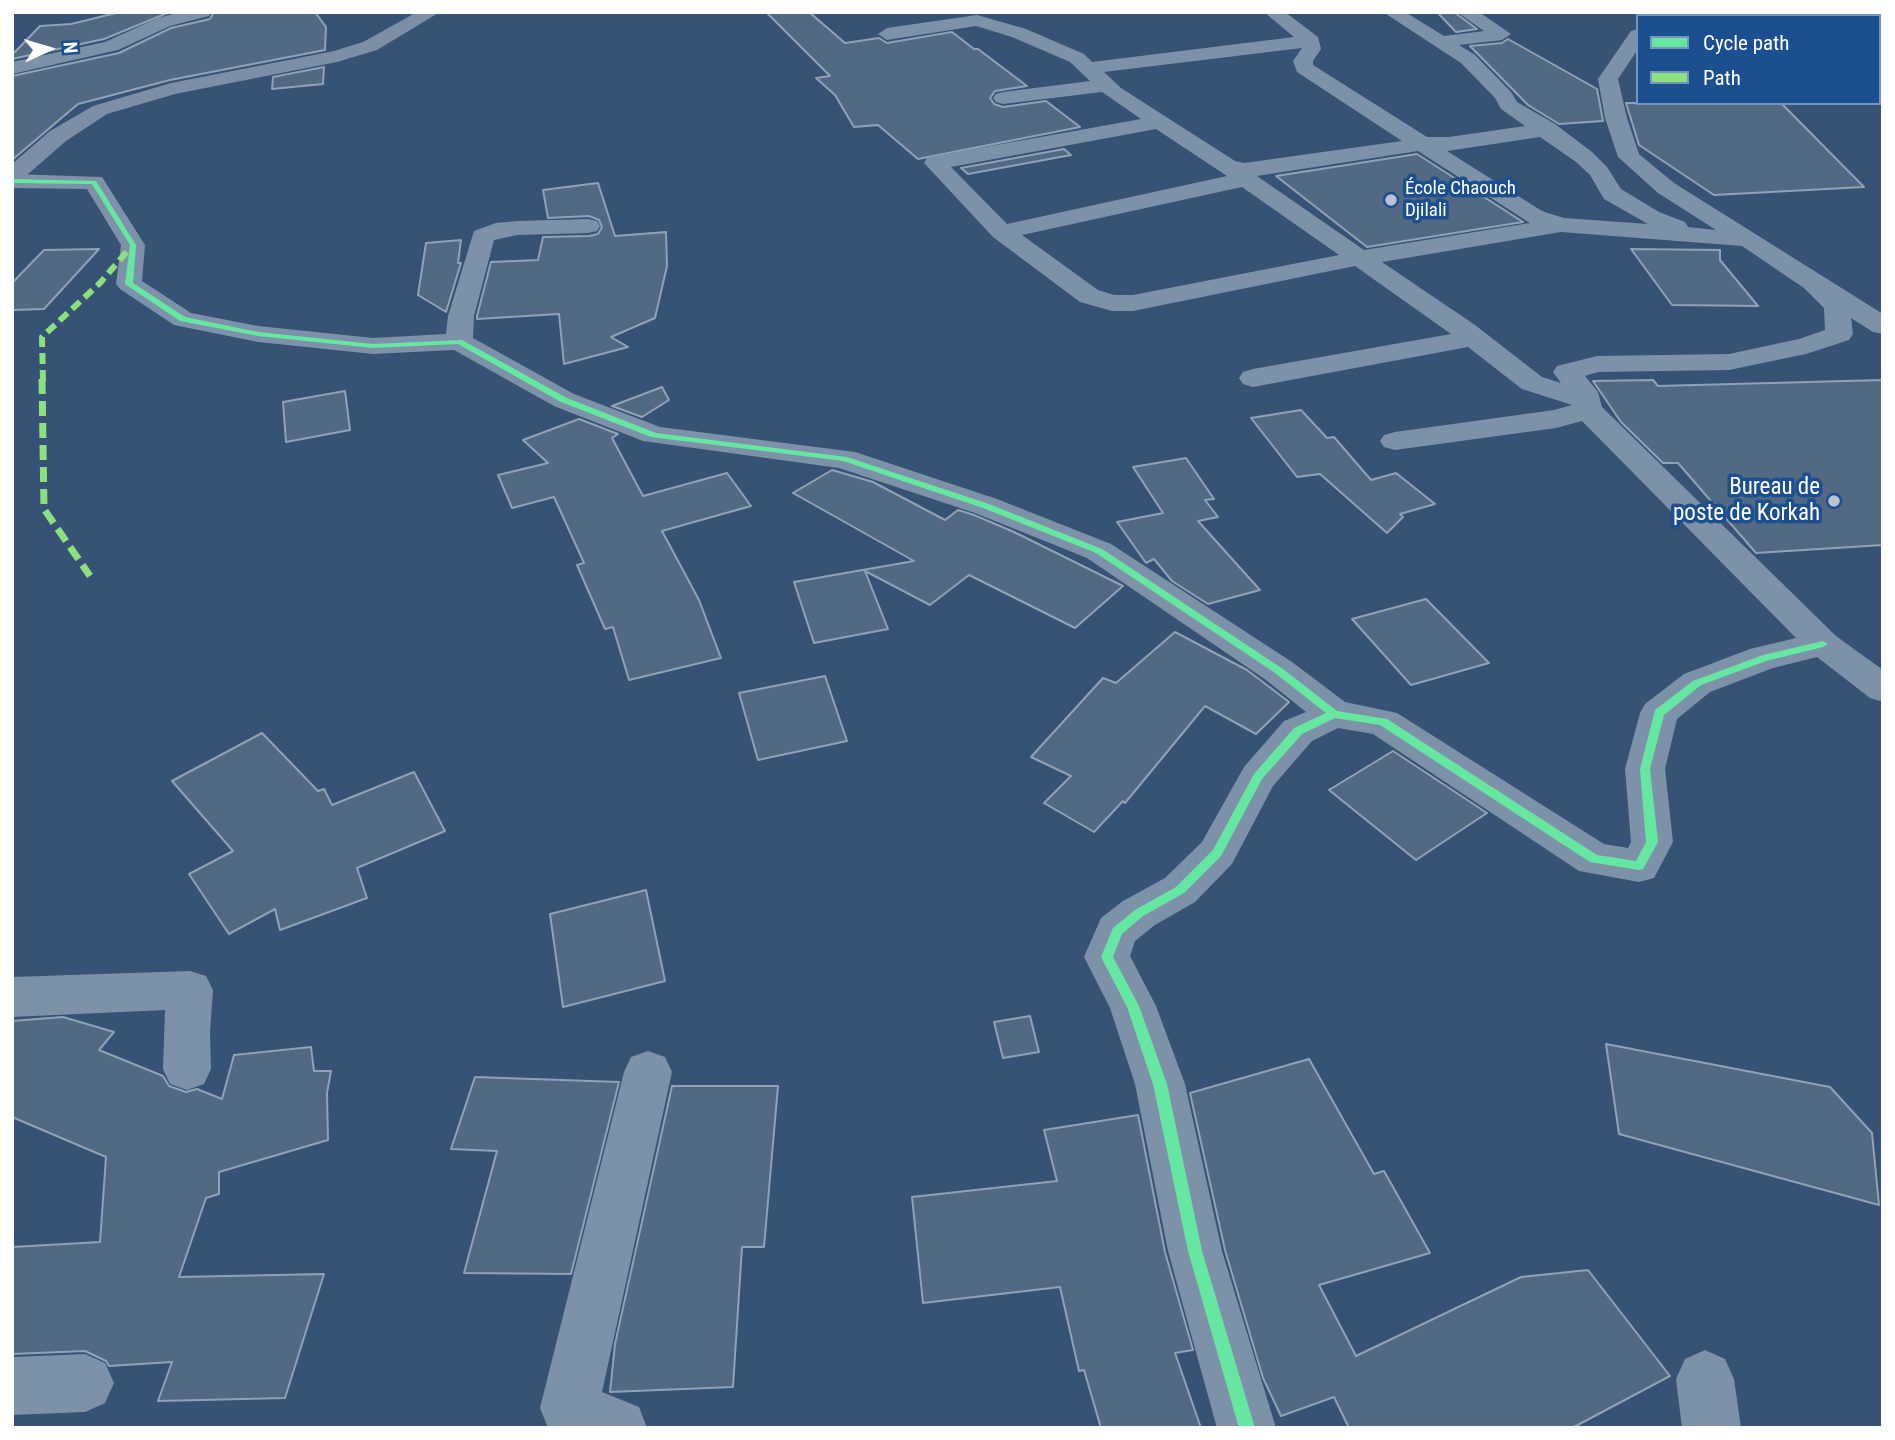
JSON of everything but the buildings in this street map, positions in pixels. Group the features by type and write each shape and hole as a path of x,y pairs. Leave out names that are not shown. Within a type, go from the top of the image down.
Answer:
{"main road":[{"path":"12,176 58,136 100,110 171,89 337,56 370,46 431,12"}],"street":[{"path":"12,68 111,46 164,22 203,12"},
{"path":"1273,12 1311,41"},
{"path":"1440,42 1502,33 1466,12"},
{"path":"1396,13 1468,59 1504,96 1508,104 1547,129 1599,172 1612,194 1651,217 1701,236"},
{"path":"887,34 977,20 993,23 1077,58 1109,87 1360,258 1474,338 1532,383 1586,405 1824,645 1883,689"},
{"path":"1636,38 1608,79 1616,118 1629,158 1666,188 1883,326"},
{"path":"1311,41 1311,49 1295,67 1534,216 1561,225"},
{"path":"1088,68 1311,41"},
{"path":"1003,98 1138,86"},
{"path":"1160,122 934,163 1002,232 1088,296 1112,303 1133,303 1360,258 1561,225 1749,240"},
{"path":"1002,232 1244,170 1547,129"},
{"path":"12,181 94,182 133,245 129,284 183,319 258,334 373,346 459,342 564,400 654,435 844,459 986,506 1099,551 1279,671 1334,714 1382,722 1594,859 1640,866 1652,842 1645,769 1659,713 1697,684 1763,658 1824,645"},
{"path":"459,342 461,316 484,236 496,230 588,226"},
{"path":"1586,405 1584,392 1567,372 1597,364 1729,362 1806,346 1839,334 1837,306 1813,283 1781,261"},
{"path":"1253,378 1474,338"},
{"path":"1395,441 1556,419 1586,405"},
{"path":"1247,1428 1195,1251 1160,1084 1133,1006 1107,957 1117,932 1139,913 1180,890 1217,853 1258,777 1298,731 1334,714"},
{"path":"12,997 190,990 186,1032 187,1069"},
{"path":"618,1428 569,1408 648,1072"},
{"path":"12,1386 85,1383"}],"marked path":[{"path":"90,576 44,509 42,337 100,283 130,248"}],"cycle path":[{"path":"12,181 94,182 133,245 129,284 183,319 258,334 373,346 459,342 564,400 654,435 844,459 986,506 1099,551 1279,671 1334,714"},
{"path":"1247,1428 1195,1251 1160,1084 1133,1006 1107,957 1117,931 1139,913 1180,890 1217,853 1258,777 1298,731 1334,714 1383,722 1594,859 1639,866 1652,842 1645,769 1659,713 1697,683 1763,658 1823,644"}],"place":[{"name":"École Chaouch Djilali","path":"1391,200"},
{"name":"Bureau de poste de Korkah","path":"1834,501"}]}
